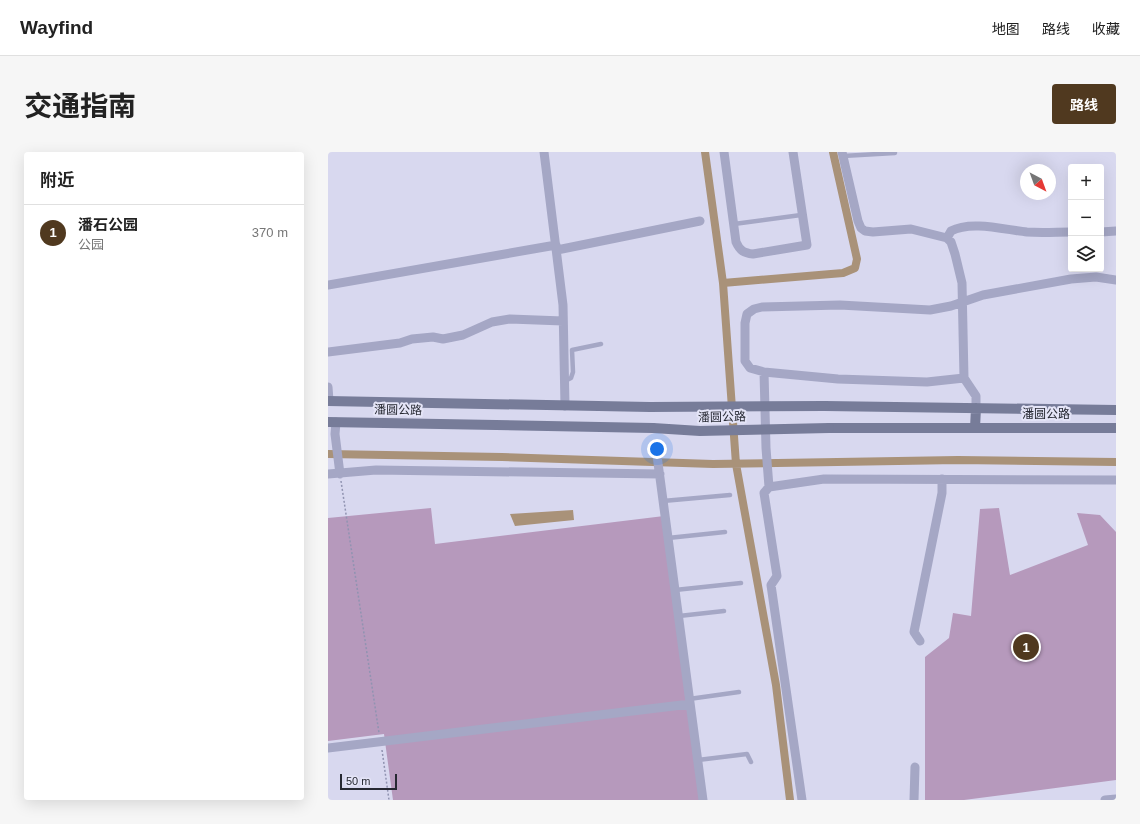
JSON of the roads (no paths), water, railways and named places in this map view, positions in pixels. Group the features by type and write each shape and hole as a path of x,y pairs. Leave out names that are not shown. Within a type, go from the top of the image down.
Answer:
{"main road":[{"name":"潘圆公路","path":"329,401 650,407 825,406 1116,410"},
{"path":"975,428 976,408"},
{"name":"潘圆公路","path":"332,422 653,428 700,431 829,428 1116,428"}],"street":[{"path":"544,152 563,305 565,406"},
{"path":"724,152 736,242 740,250 753,254 806,245 793,152"},
{"path":"843,154 858,221 861,228 865,232 911,229 947,238 951,242 956,254 962,283 964,378 976,396 976,408"},
{"path":"328,286 556,248 700,221"},
{"path":"947,238 954,229 970,226 1028,232 1068,232"},
{"path":"1104,232 1116,231"},
{"path":"964,378 927,382 838,379 764,372 750,368 745,361 745,323 747,314 754,308 762,307 840,306 930,310 963,303 983,295 1071,279 1096,277 1116,280"},
{"path":"328,352 400,343 412,339 433,337 443,339 462,335 492,322 510,319 563,321"},
{"path":"764,372 766,448 769,484 764,493 777,576 771,585 802,800"},
{"path":"328,387 329,401"},
{"path":"332,422 340,472"},
{"path":"656,448 703,800"},
{"path":"328,474 376,470 660,472"},
{"path":"769,484 824,479 1116,480"},
{"path":"920,641 914,632 942,493 942,479"},
{"path":"328,748 690,701"},
{"path":"914,800 916,767"},
{"path":"1105,800 1116,799"}],"lane":[{"path":"843,154 895,153"},
{"path":"734,224 801,215"},
{"path":"565,381 571,378 573,372 572,350 601,344"},
{"path":"663,501 730,495"},
{"path":"668,538 725,532"},
{"path":"675,590 741,583"},
{"path":"678,616 724,611"},
{"path":"690,701 739,692"},
{"path":"698,760 747,754 751,762"}],"waterway":[{"path":"705,152 723,283 736,464 776,685 790,800"},
{"path":"723,283 843,273 855,268 857,259 833,152"},
{"path":"328,454 502,457 713,464 958,460 1116,462"}],"place":[{"name":"潘石公园","path":"1026,647"}]}
